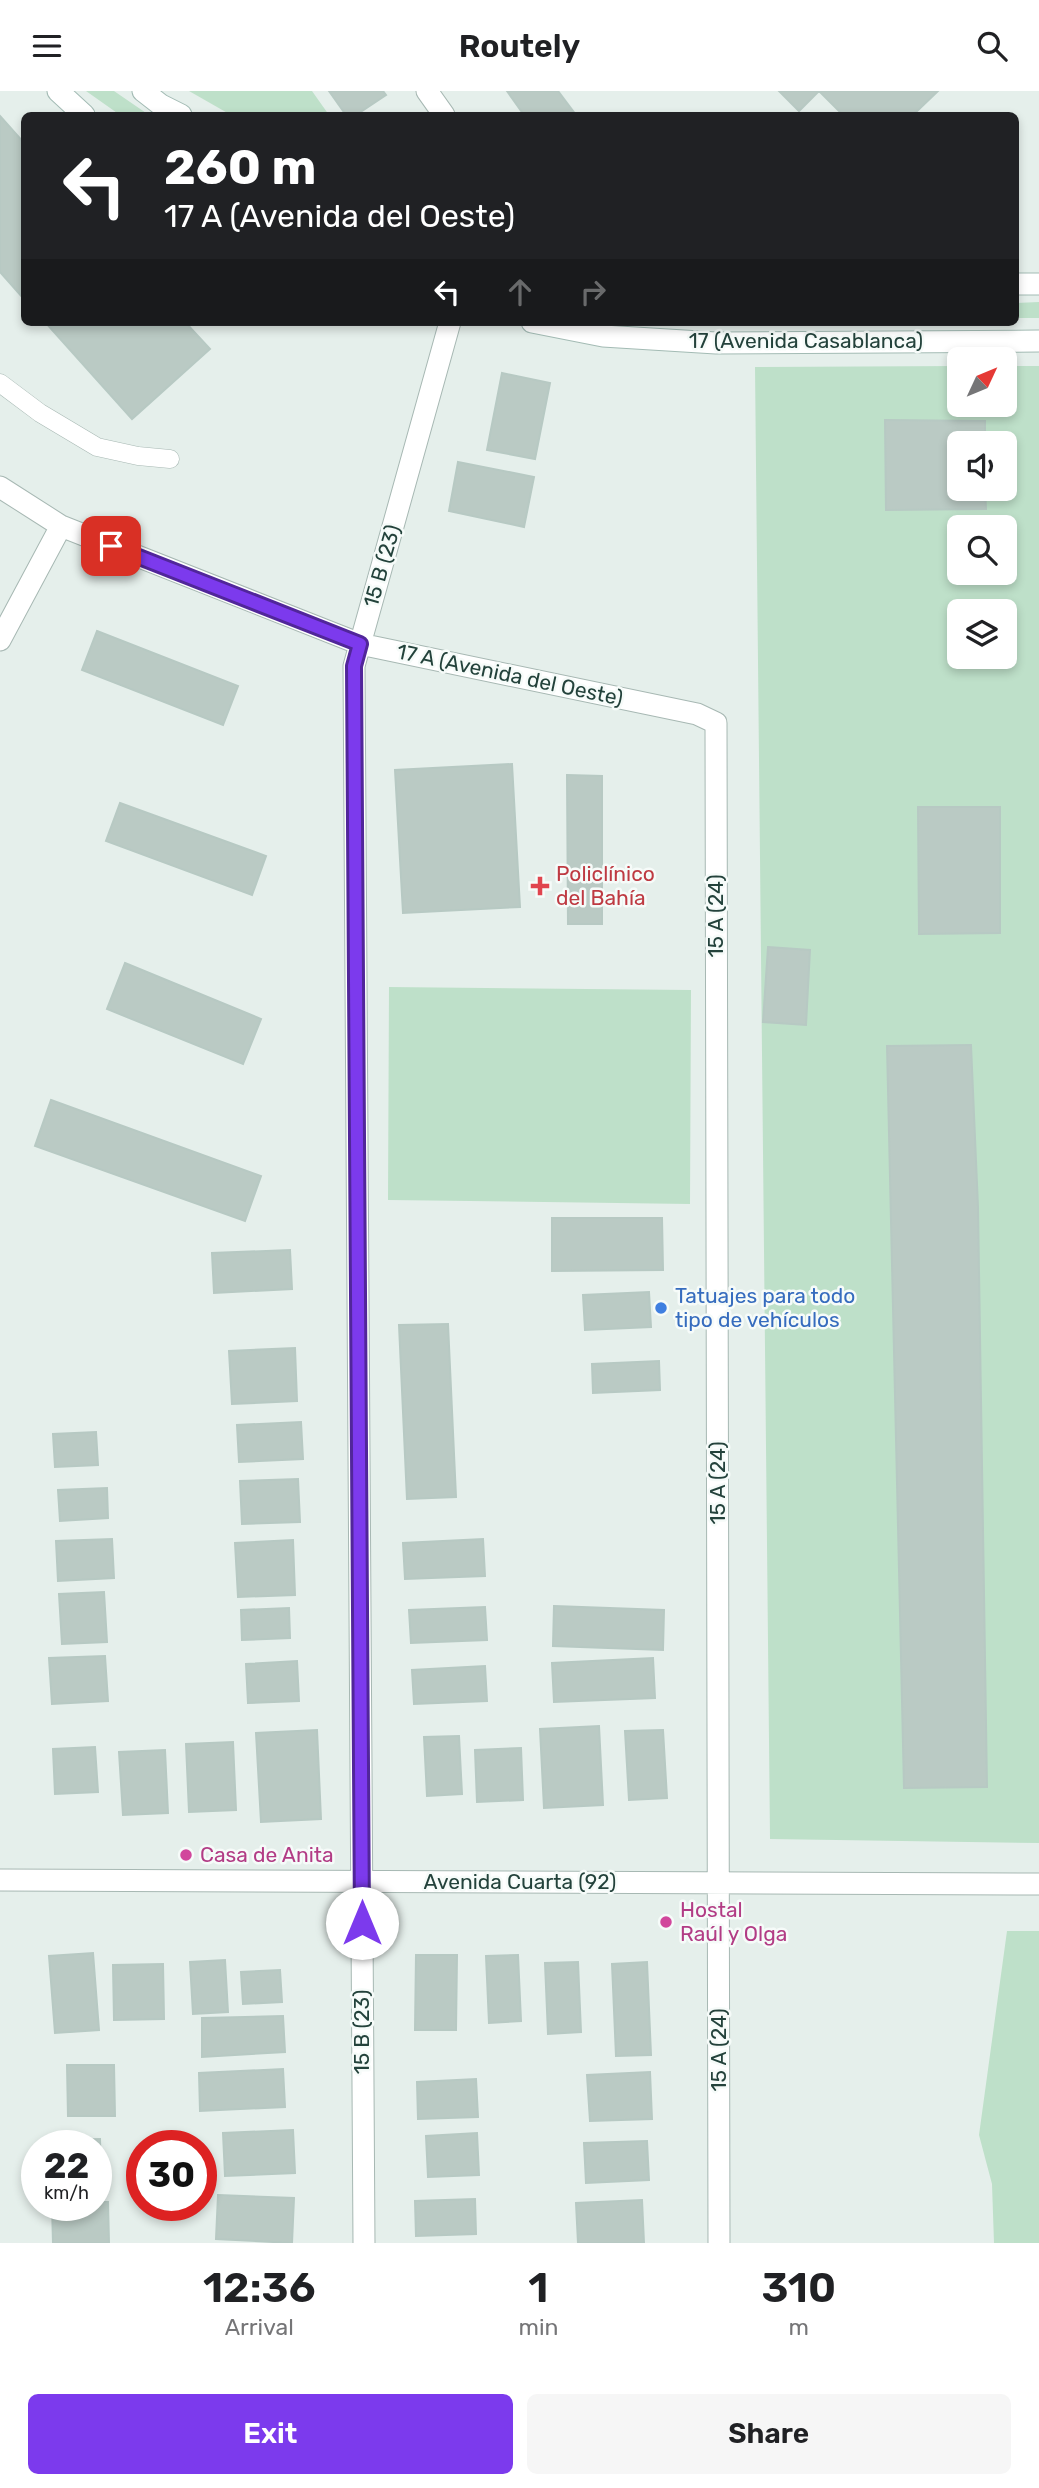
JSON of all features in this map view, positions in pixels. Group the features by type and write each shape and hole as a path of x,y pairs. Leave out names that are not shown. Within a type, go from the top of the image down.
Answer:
{"street":[{"path":"58,91 81,112"},
{"path":"142,91 175,112"},
{"path":"427,91 442,112"},
{"path":"1019,284 1039,284"},
{"name":"15 B (23)","path":"364,2243 354,666 449,326"},
{"name":"17 (Avenida Casablanca)","path":"552,326 603,336 716,343 1039,341"},
{"name":"17 A (Avenida del Oeste)","path":"0,487 61,526 360,644 697,714 716,723"},
{"path":"0,640 61,526"},
{"name":"15 A (24)","path":"716,723 719,2243"},
{"name":"Avenida Cuarta (92)","path":"0,1880 1039,1884"}],"lane":[{"path":"0,383 40,413 97,447 138,456 170,459"}],"green space":[{"path":"86,91 114,91 145,112 116,112"},
{"path":"189,91 312,91 327,112 226,112"},
{"path":"1039,302 1039,318 1019,318 1019,303"},
{"path":"947,366 947,417 1017,417 1017,366 1039,366 1039,1843 770,1839 755,367"},
{"path":"389,987 691,990 690,1204 388,1200"},
{"path":"1007,1931 1039,1931 1039,2243 994,2243 992,2184 979,2135"}],"building":[{"path":"329,91 383,91 386,95 360,112 344,112"},
{"path":"507,91 558,91 574,112 522,112"},
{"path":"779,91 819,91 799,111"},
{"path":"819,91 938,91 916,112 840,112"},
{"path":"0,116 21,140 21,296 0,272"},
{"path":"49,326 189,326 210,349 132,419"},
{"path":"502,373 550,383 535,459 487,450"},
{"path":"885,420 985,421 985,431 947,431 947,501 986,501 986,509 886,510"},
{"path":"458,462 534,477 524,527 449,511"},
{"path":"97,631 238,686 223,725 82,670"},
{"path":"512,764 520,907 403,913 395,770"},
{"path":"567,775 602,776 602,924 568,924"},
{"path":"120,803 266,856 252,895 106,841"},
{"path":"918,807 1000,807 1000,933 919,934"},
{"path":"768,947 810,950 806,1025 763,1022"},
{"path":"125,963 261,1019 243,1064 107,1009"},
{"path":"971,1045 978,1207 987,1787 904,1788 887,1046"},
{"path":"51,1100 261,1176 245,1221 35,1146"},
{"path":"552,1218 662,1218 663,1270 552,1271"},
{"path":"290,1250 292,1289 214,1293 212,1253"},
{"path":"649,1292 651,1327 585,1330 583,1295"},
{"path":"448,1324 456,1497 407,1499 399,1325"},
{"path":"295,1348 297,1401 232,1404 229,1351"},
{"path":"659,1361 660,1390 593,1393 592,1364"},
{"path":"301,1422 303,1459 239,1462 237,1425"},
{"path":"96,1432 98,1465 55,1467 53,1434"},
{"path":"298,1479 300,1522 242,1524 240,1481"},
{"path":"107,1488 108,1518 60,1521 58,1490"},
{"path":"112,1539 114,1578 58,1581 56,1541"},
{"path":"483,1539 485,1576 405,1579 403,1543"},
{"path":"293,1540 295,1595 238,1597 235,1543"},
{"path":"104,1592 107,1642 62,1644 59,1594"},
{"path":"554,1606 664,1610 663,1650 553,1646"},
{"path":"485,1607 487,1640 411,1643 409,1610"},
{"path":"289,1608 290,1638 242,1640 241,1610"},
{"path":"105,1656 108,1701 52,1704 49,1658"},
{"path":"653,1658 655,1698 554,1702 552,1663"},
{"path":"297,1661 299,1701 248,1703 246,1664"},
{"path":"485,1666 487,1701 414,1704 412,1670"},
{"path":"599,1726 603,1805 544,1808 540,1729"},
{"path":"317,1730 321,1819 261,1822 256,1733"},
{"path":"663,1730 667,1798 629,1800 625,1731"},
{"path":"459,1736 462,1794 427,1796 424,1737"},
{"path":"233,1742 236,1810 189,1812 186,1744"},
{"path":"95,1747 98,1792 55,1794 53,1749"},
{"path":"521,1748 523,1800 477,1802 475,1750"},
{"path":"165,1750 168,1813 123,1815 119,1752"},
{"path":"93,1953 99,2030 55,2033 49,1956"},
{"path":"416,1955 457,1955 456,2030 415,2030"},
{"path":"518,1955 521,2021 489,2023 486,1956"},
{"path":"225,1960 228,2012 193,2014 190,1962"},
{"path":"578,1962 581,2032 548,2034 545,1963"},
{"path":"647,1962 651,2055 616,2056 612,1964"},
{"path":"163,1964 164,2019 114,2020 113,1965"},
{"path":"280,1970 282,2002 243,2004 241,1972"},
{"path":"283,2016 285,2052 202,2057 202,2018"},
{"path":"67,2065 114,2065 115,2116 68,2116"},
{"path":"283,2069 285,2107 200,2111 199,2073"},
{"path":"650,2072 652,2119 590,2121 587,2075"},
{"path":"476,2079 478,2117 418,2119 417,2082"},
{"path":"293,2130 295,2173 225,2176 223,2133"},
{"path":"477,2133 479,2175 428,2177 426,2136"},
{"path":"647,2141 649,2180 586,2183 584,2143"},
{"path":"218,2195 294,2198 292,2243 216,2239"},
{"path":"475,2199 476,2234 416,2236 415,2201"},
{"path":"642,2200 644,2243 578,2243 576,2203"},
{"path":"52,2221 108,2221 109,2243 53,2243"}],"place":[{"name":"Policlínico del Bahía","path":"540,886"},
{"name":"Tatuajes para todo tipo de vehículos","path":"661,1308"},
{"name":"Casa de Anita","path":"186,1855"},
{"name":"Hostal Raúl y Olga","path":"666,1922"}],"route":[{"path":"111,546 360,644 354,666 362,1923"}]}
